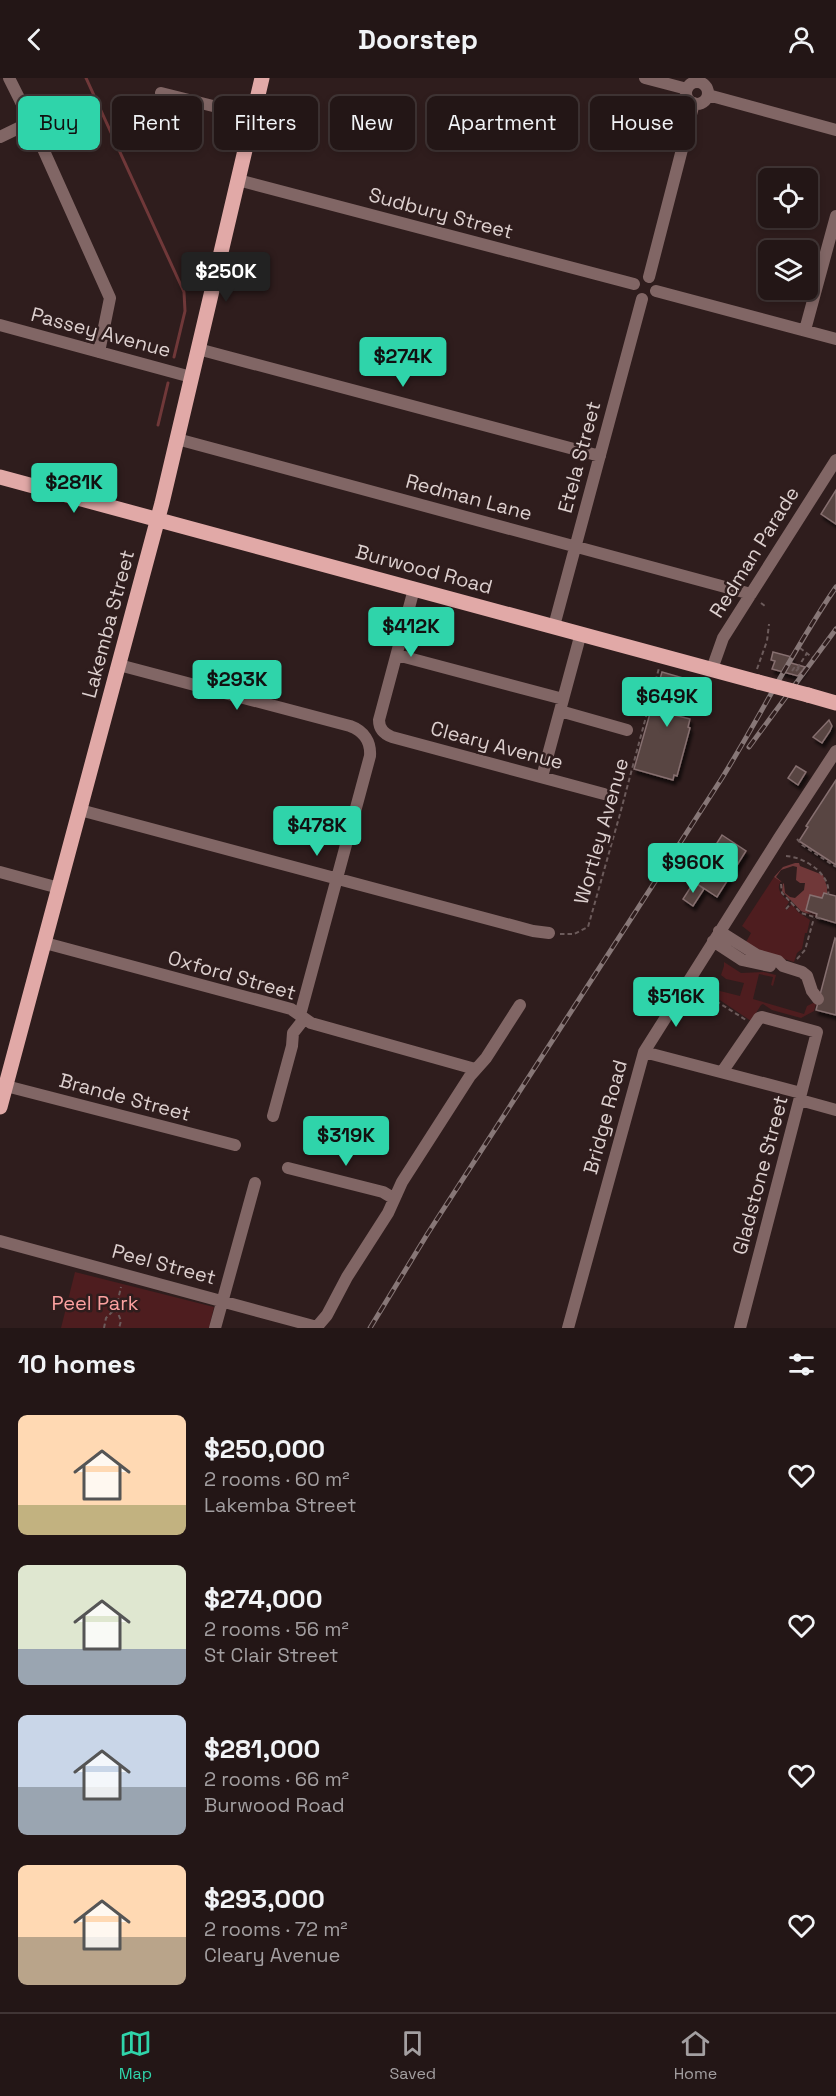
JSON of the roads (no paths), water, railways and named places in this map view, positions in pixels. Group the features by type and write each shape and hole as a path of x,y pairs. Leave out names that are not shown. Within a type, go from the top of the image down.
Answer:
{"main road":[{"name":"Lakemba Street","path":"258,96 262,78"},
{"name":"Lakemba Street","path":"0,1107 157,519 245,150"},
{"name":"Burwood Road","path":"0,477 712,669 757,675 808,695 836,703"}],"street":[{"path":"9,78 18,96"},
{"path":"645,78 687,89"},
{"path":"687,96 687,89 691,83 702,80 708,89 708,95 701,103 695,103"},
{"path":"161,93 214,106"},
{"path":"708,95 836,130"},
{"path":"0,137 18,128"},
{"path":"44,150 110,298 99,352"},
{"path":"649,277 682,150"},
{"name":"Sudbury Street","path":"238,180 634,284"},
{"path":"805,330 836,216"},
{"path":"642,277 649,277 654,281 656,291 649,298 642,299 634,291 634,284 642,277"},
{"path":"656,291 836,339"},
{"name":"Etela Street","path":"554,626 642,299"},
{"name":"Passey Avenue","path":"0,325 191,377"},
{"path":"198,349 600,456"},
{"name":"Redman Lane","path":"177,439 751,594"},
{"name":"Redman Parade","path":"712,669 723,638 836,460"},
{"path":"414,589 397,655 562,705 627,730"},
{"path":"542,777 581,633"},
{"name":"Cleary Avenue","path":"397,655 379,720 381,730 392,737 604,794"},
{"path":"119,665 350,726 358,730 370,746 370,756 302,1017 293,1033 292,1046 273,1116"},
{"name":"Bridge Road","path":"568,1328 644,1052 716,936 832,768 836,751"},
{"path":"80,810 533,931 549,933"},
{"path":"0,872 60,888"},
{"path":"716,936 746,962 783,966 805,973 818,999"},
{"name":"Oxford Street","path":"45,943 291,1009 311,1023 475,1069"},
{"path":"317,1327 327,1315 388,1213 393,1198 475,1069 486,1058 520,1005"},
{"name":"Gladstone Street","path":"722,1072 759,1018 818,1032 740,1328"},
{"path":"644,1052 722,1072 800,1096 836,1110"},
{"name":"Brande Street","path":"6,1086 235,1145"},
{"path":"288,1168 383,1192 393,1198"},
{"path":"215,1328 255,1183"},
{"name":"Peel Street","path":"0,1241 317,1327"}],"waterway":[{"path":"86,78 184,292 185,311 174,357"},
{"path":"158,425 168,383"}],"railway":[{"path":"370,1328 428,1233 722,778 836,587"},
{"path":"749,747 836,629"}],"park label":[{"name":"Peel Park","path":"95,1303"}]}
